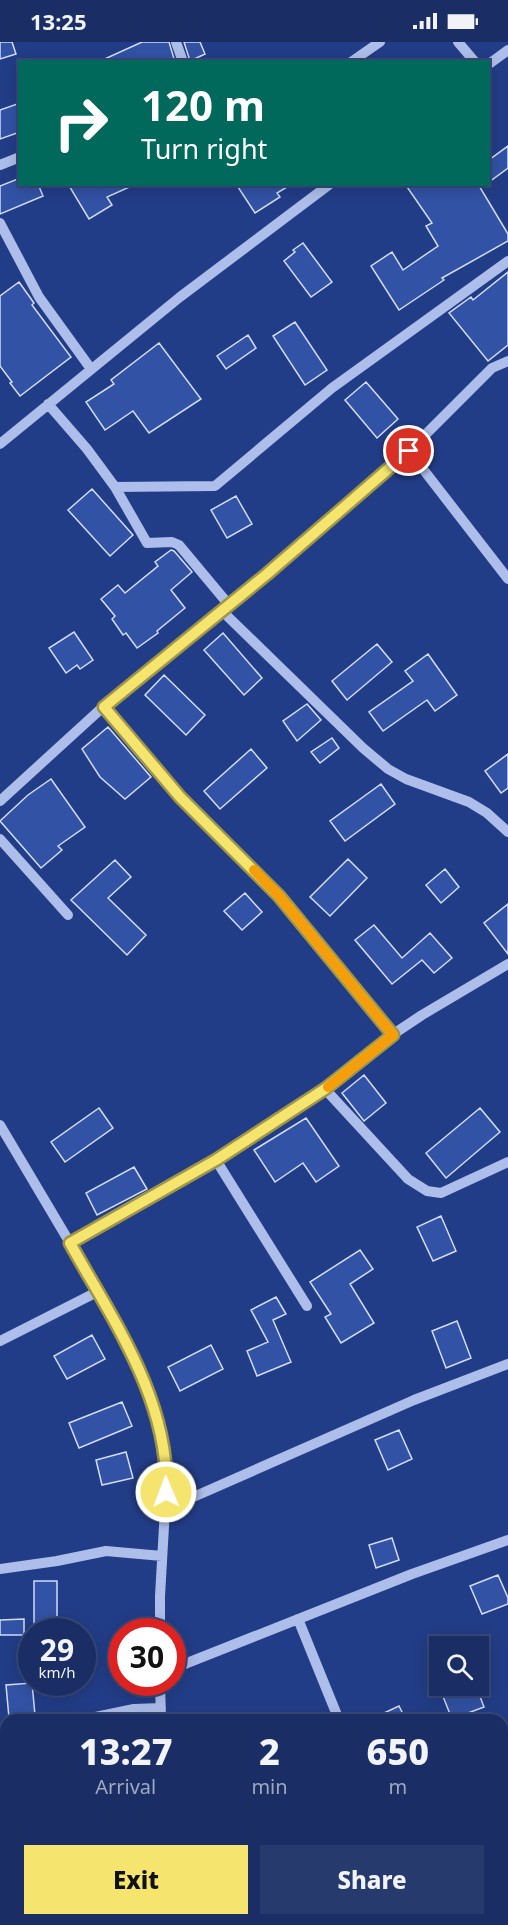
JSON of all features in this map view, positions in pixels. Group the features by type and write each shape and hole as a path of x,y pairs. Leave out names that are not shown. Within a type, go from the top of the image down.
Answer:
{"street":[{"path":"176,42 182,60"},
{"path":"354,60 380,42"},
{"path":"458,42 473,60"},
{"path":"490,63 508,50"},
{"path":"0,165 18,158"},
{"path":"0,444 318,188"},
{"path":"0,223 39,297 91,369"},
{"path":"115,487 120,489 156,486 215,486 332,388 508,261"},
{"path":"0,801 104,707 226,608 409,451 492,368 508,361"},
{"path":"48,404 87,449 115,487 147,543 172,542 179,545 226,608 363,748 388,769 406,779 469,802 487,813 508,832"},
{"path":"409,451 508,579"},
{"path":"104,707 180,797 279,896 393,1035"},
{"path":"0,839 68,915"},
{"path":"70,1243 216,1160 325,1089 422,1015 508,964"},
{"path":"325,1089 408,1179 427,1191 441,1192 508,1162"},
{"path":"0,1125 98,1292 147,1385 164,1448 167,1474 160,1618"},
{"path":"216,1160 306,1306"},
{"path":"0,1341 98,1292"},
{"path":"166,1509 414,1400 508,1364"},
{"path":"186,1663 412,1574 508,1540"},
{"path":"0,1569 106,1551 162,1556"},
{"path":"298,1619 337,1714"},
{"path":"161,1696 162,1714"},
{"path":"110,1714 134,1709 161,1708"}],"building":[{"path":"0,42 12,42 16,54 0,59"},
{"path":"142,42 169,42 174,60 102,60"},
{"path":"184,42 200,42 205,54 190,60"},
{"path":"18,104 18,133 0,139 0,110"},
{"path":"508,146 508,168 490,181 490,159"},
{"path":"18,179 18,186 39,186 43,196 0,214 0,186"},
{"path":"69,186 132,186 107,197 112,205 89,219"},
{"path":"237,186 289,186 277,193 280,197 255,213"},
{"path":"406,186 479,186 508,234 508,241 442,278 444,280 399,310 371,266 392,252 403,270 438,246 426,226 432,223"},
{"path":"303,243 332,282 311,297 284,261"},
{"path":"508,272 508,345 488,361 449,313 471,297 473,300"},
{"path":"19,282 34,303 32,305 71,357 20,396 0,366 0,296"},
{"path":"295,322 327,370 305,385 273,336"},
{"path":"248,335 256,348 226,369 217,356"},
{"path":"159,343 201,399 149,433 133,411 105,430 86,402 114,384 111,380"},
{"path":"366,382 398,419 377,438 345,400"},
{"path":"92,489 133,535 110,556 68,510"},
{"path":"236,496 252,524 227,538 211,510"},
{"path":"171,550 192,572 171,590 185,608 157,631 158,633 137,648 126,633 123,635 112,619 115,616 101,599 118,585 125,593 158,566 155,562"},
{"path":"74,632 93,660 80,669 77,665 66,673 49,648"},
{"path":"223,633 262,678 244,695 204,650"},
{"path":"377,644 392,662 347,700 332,681"},
{"path":"428,654 457,695 435,711 427,700 383,731 369,712 413,681 405,671"},
{"path":"164,675 205,715 186,735 145,695"},
{"path":"307,704 321,720 297,741 283,721"},
{"path":"108,727 151,777 125,799 100,777 82,749"},
{"path":"332,738 339,748 320,763 311,752"},
{"path":"251,749 267,768 220,809 204,791"},
{"path":"508,754 508,788 501,793 485,771"},
{"path":"51,779 85,827 58,846 62,850 41,868 0,821 28,795"},
{"path":"381,784 395,804 345,841 330,821"},
{"path":"348,859 367,878 330,916 310,897"},
{"path":"115,860 131,877 108,898 146,935 127,955 71,900"},
{"path":"445,869 459,887 441,903 426,885"},
{"path":"245,893 262,912 242,930 224,911"},
{"path":"508,904 508,954 484,923"},
{"path":"374,925 402,958 430,933 452,958 434,973 422,960 392,984 355,940"},
{"path":"364,1075 386,1103 364,1121 342,1093"},
{"path":"99,1108 113,1128 65,1162 51,1142"},
{"path":"480,1108 500,1132 446,1178 426,1153"},
{"path":"306,1118 339,1166 316,1182 303,1163 275,1182 254,1150"},
{"path":"134,1167 147,1189 97,1215 86,1193"},
{"path":"441,1216 456,1251 433,1261 417,1227"},
{"path":"360,1250 373,1269 350,1284 374,1323 341,1343 325,1317 331,1314 310,1282"},
{"path":"276,1297 286,1314 273,1320 291,1362 257,1376 247,1351 268,1342 251,1310"},
{"path":"457,1321 471,1358 446,1368 432,1331"},
{"path":"92,1335 105,1359 67,1379 54,1356"},
{"path":"211,1345 223,1369 180,1391 168,1367"},
{"path":"122,1402 132,1426 79,1448 69,1423"},
{"path":"399,1430 412,1459 388,1470 375,1440"},
{"path":"126,1452 133,1478 102,1485 96,1460"},
{"path":"392,1538 399,1560 376,1568 369,1545"},
{"path":"498,1575 508,1598 508,1604 482,1614 470,1586"},
{"path":"34,1581 57,1581 57,1618 34,1618"},
{"path":"18,1619 18,1635 0,1635 0,1620"},
{"path":"18,1684 18,1696 33,1696 35,1714 9,1714 6,1685"},
{"path":"443,1696 480,1696 484,1707 465,1714 450,1714"},
{"path":"399,1706 403,1714 382,1714"}],"slow traffic":[{"path":"254,870 279,896 393,1035 328,1087"}],"route":[{"path":"166,1492 167,1474 164,1448 147,1385 70,1243 216,1160 325,1089 393,1035 279,896 180,797 104,707 267,574 409,451"}]}
